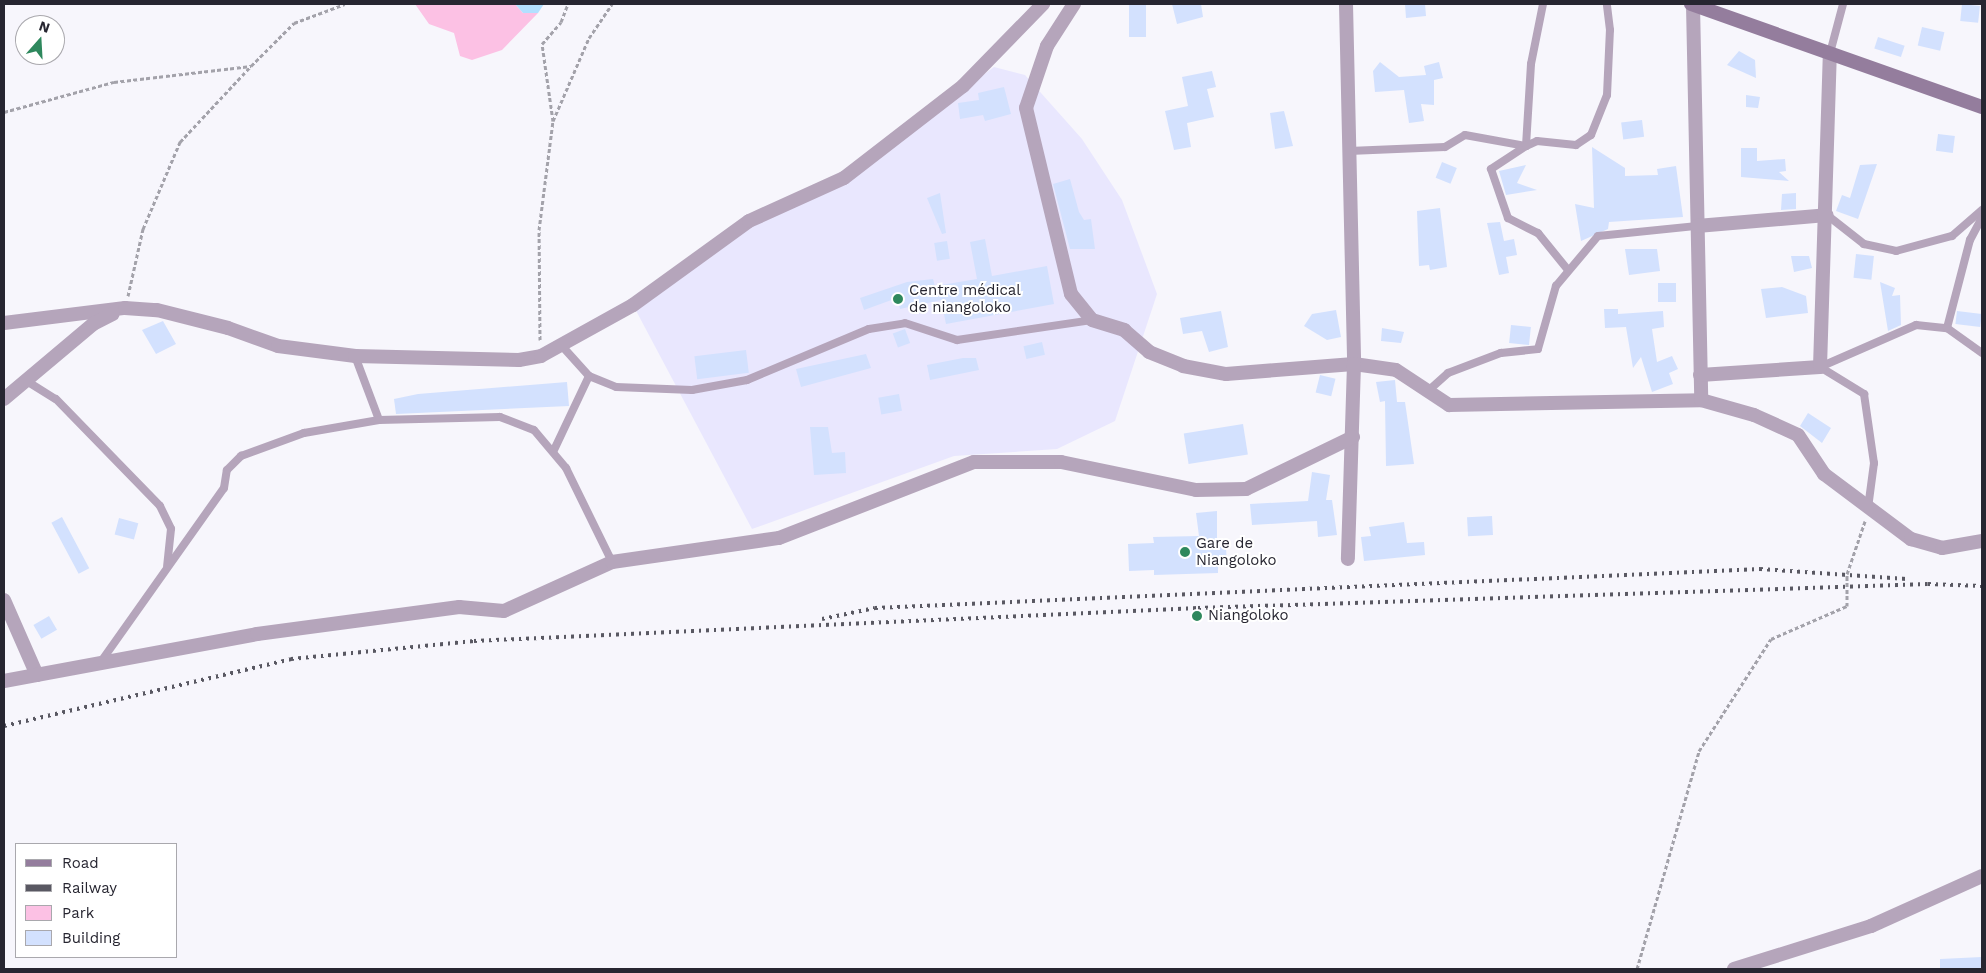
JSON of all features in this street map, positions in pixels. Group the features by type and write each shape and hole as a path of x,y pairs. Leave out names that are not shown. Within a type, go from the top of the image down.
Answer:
{"main road":[{"path":"1692,4 1723,9 1830,53 1982,107"}],"street":[{"path":"4,323 125,308 157,310 228,328 278,346 355,356 519,360 541,356 633,305 749,221 844,178 964,86 1043,4"},
{"path":"1074,4 1047,46 1026,108 1071,294 1092,320 1124,330 1149,352 1183,366 1226,374 1354,364 1396,370 1449,405 1701,400 1754,414 1798,435 1824,474 1911,539 1942,548 1982,541"},
{"path":"1346,4 1354,364 1348,559"},
{"path":"1692,4 1701,400"},
{"path":"1700,375 1820,366 1827,216 1830,53"},
{"path":"1698,226 1827,216"},
{"path":"4,399 24,380 93,324 125,308"},
{"path":"4,681 257,634 459,607 504,611 612,562 780,538 974,462 1061,462 1196,490 1246,489 1353,437"},
{"path":"4,600 37,675"},
{"path":"1734,969 1871,926 1982,876"}],"lane":[{"path":"1526,146 1531,64 1543,4"},
{"path":"1568,270 1538,233 1508,218 1491,169 1537,141 1576,145 1591,135 1607,95 1610,30 1606,4"},
{"path":"1830,53 1842,4"},
{"path":"1349,151 1445,147 1465,135 1526,146"},
{"path":"1827,216 1864,244 1896,251 1952,236 1982,210"},
{"path":"1946,328 1970,240 1982,217"},
{"path":"1428,390 1448,373 1501,353 1538,349 1556,286 1598,236 1698,226"},
{"path":"562,346 589,376 616,387 692,390 747,380 869,329 905,323 956,340 1092,320"},
{"path":"1820,366 1916,325 1946,328 1982,353"},
{"path":"355,356 379,420"},
{"path":"1820,366 1864,394 1874,463 1868,508"},
{"path":"554,450 589,376"},
{"path":"24,380 56,399 160,506 171,530 167,568"},
{"path":"100,663 224,488 227,470 242,456 304,434 379,420 500,417 534,430 554,450 612,562"}],"path":[{"path":"125,308 143,229 180,142 294,23 345,4"},
{"path":"553,121 542,44 560,22 568,4"},
{"path":"541,356 537,254 545,154 553,121 589,38 612,4"},
{"path":"4,112 114,82 251,66"},
{"path":"1636,969 1699,751 1771,639 1848,606 1847,574 1868,508"}],"shaded area":[{"name":"Centre médical de niangoloko","path":"994,67 1025,75 1082,139 1122,200 1157,294 1115,421 1057,449 954,456 752,529 633,305 749,221 844,178"}],"green space":[{"path":"415,4 515,4 523,13 538,13 502,50 472,60 460,56 454,33 429,24"}],"water":[{"path":"515,4 544,4 538,13 523,13"}],"building":[{"path":"1129,4 1146,4 1146,37 1129,37"},
{"path":"1172,4 1201,4 1203,17 1177,24"},
{"path":"1405,4 1425,4 1426,16 1406,18"},
{"path":"1962,4 1980,6 1978,23 1960,21"},
{"path":"1922,27 1944,32 1940,51 1918,46"},
{"path":"1878,37 1905,46 1901,57 1874,48"},
{"path":"1739,51 1755,60 1756,78 1727,65"},
{"path":"1380,62 1399,77 1426,75 1424,66 1439,62 1443,78 1434,80 1434,105 1421,104 1424,121 1409,123 1404,90 1375,92 1373,71"},
{"path":"1212,71 1216,87 1207,89 1214,117 1187,123 1191,147 1174,150 1165,111 1188,106 1182,77"},
{"path":"1004,87 1011,114 985,121 983,115 960,119 958,103 979,100 978,93"},
{"path":"1746,95 1760,97 1758,108 1746,107"},
{"path":"1284,111 1293,146 1275,149 1270,113"},
{"path":"1642,120 1644,137 1623,139 1621,123"},
{"path":"1938,134 1955,136 1953,153 1936,151"},
{"path":"1592,147 1625,168 1625,176 1658,175 1657,169 1676,166 1683,217 1609,222 1608,229 1581,241 1575,204 1594,208"},
{"path":"1741,148 1757,148 1757,161 1785,159 1786,171 1779,172 1789,181 1741,177"},
{"path":"1442,162 1457,168 1450,184 1436,178"},
{"path":"1877,164 1858,219 1836,211 1842,195 1850,198 1860,165"},
{"path":"1526,165 1517,183 1537,190 1506,195 1499,171"},
{"path":"1070,179 1079,212 1084,220 1091,219 1095,249 1070,249 1053,184"},
{"path":"940,193 946,233 942,234 927,198"},
{"path":"1796,193 1796,209 1781,210 1782,194"},
{"path":"1440,208 1447,267 1430,270 1429,265 1419,266 1417,211"},
{"path":"1500,222 1504,241 1514,239 1517,255 1506,257 1509,273 1499,275 1487,223"},
{"path":"985,239 992,276 1047,266 1054,304 946,324 941,300 900,309 897,298 864,310 860,298 907,282 933,279 935,286 977,279 970,242"},
{"path":"947,241 950,259 937,261 934,243"},
{"path":"1625,249 1657,249 1660,271 1629,275"},
{"path":"1856,254 1874,256 1871,280 1853,278"},
{"path":"1791,256 1809,256 1812,268 1794,272"},
{"path":"1880,282 1895,288 1892,296 1900,295 1901,325 1888,331"},
{"path":"1658,283 1676,283 1676,302 1658,302"},
{"path":"1782,287 1806,296 1808,313 1766,318 1761,289"},
{"path":"1604,309 1618,309 1618,314 1663,311 1664,327 1652,329 1657,362 1672,356 1678,369 1669,373 1673,384 1652,392 1641,357 1633,368 1626,327 1605,328"},
{"path":"1336,310 1341,337 1327,340 1304,326 1312,314"},
{"path":"1221,311 1228,347 1209,352 1202,331 1183,334 1180,318"},
{"path":"1957,311 1982,314 1980,327 1955,324"},
{"path":"163,321 176,344 156,354 142,330"},
{"path":"1511,325 1531,327 1529,345 1509,343"},
{"path":"1382,328 1404,332 1401,343 1381,341"},
{"path":"905,329 910,343 898,348 893,333"},
{"path":"1042,342 1045,355 1026,359 1023,346"},
{"path":"746,350 749,373 697,379 694,356"},
{"path":"866,354 871,368 801,387 796,369"},
{"path":"963,358 976,358 979,370 930,380 927,365"},
{"path":"1320,375 1336,379 1331,396 1316,392"},
{"path":"1395,380 1397,402 1405,402 1414,464 1386,466 1385,401 1380,402 1376,382"},
{"path":"567,382 569,406 396,414 394,399 418,394"},
{"path":"899,394 902,411 881,414 878,398"},
{"path":"1808,413 1831,428 1822,443 1800,426"},
{"path":"1243,424 1248,455 1189,464 1184,433"},
{"path":"810,427 828,427 832,453 845,452 846,473 814,475"},
{"path":"1312,472 1330,475 1326,500 1332,500 1337,535 1318,537 1317,521 1252,525 1250,504 1308,501"},
{"name":"Gare de Niangoloko","path":"1217,511 1217,547 1226,547 1227,567 1218,567 1218,573 1154,575 1154,570 1129,571 1128,544 1154,543 1153,537 1199,536 1196,513"},
{"path":"1492,516 1493,535 1468,536 1467,517"},
{"path":"62,517 89,568 79,574 51,523"},
{"path":"119,518 138,523 134,540 115,534"},
{"path":"1404,522 1407,543 1424,542 1425,555 1364,561 1361,537 1371,536 1369,527"},
{"path":"49,616 57,630 41,639 33,625"},
{"path":"1982,957 1982,969 1940,969 1940,959"}],"railway":[{"path":"822,619 875,608 1760,569 1907,579"},
{"path":"4,726 291,659 474,641 1198,608 1928,584 1982,586"}],"place":[{"name":"Centre médical de niangoloko","path":"898,299"},
{"name":"Gare de Niangoloko","path":"1185,552"},
{"name":"Niangoloko","path":"1197,616"}]}
